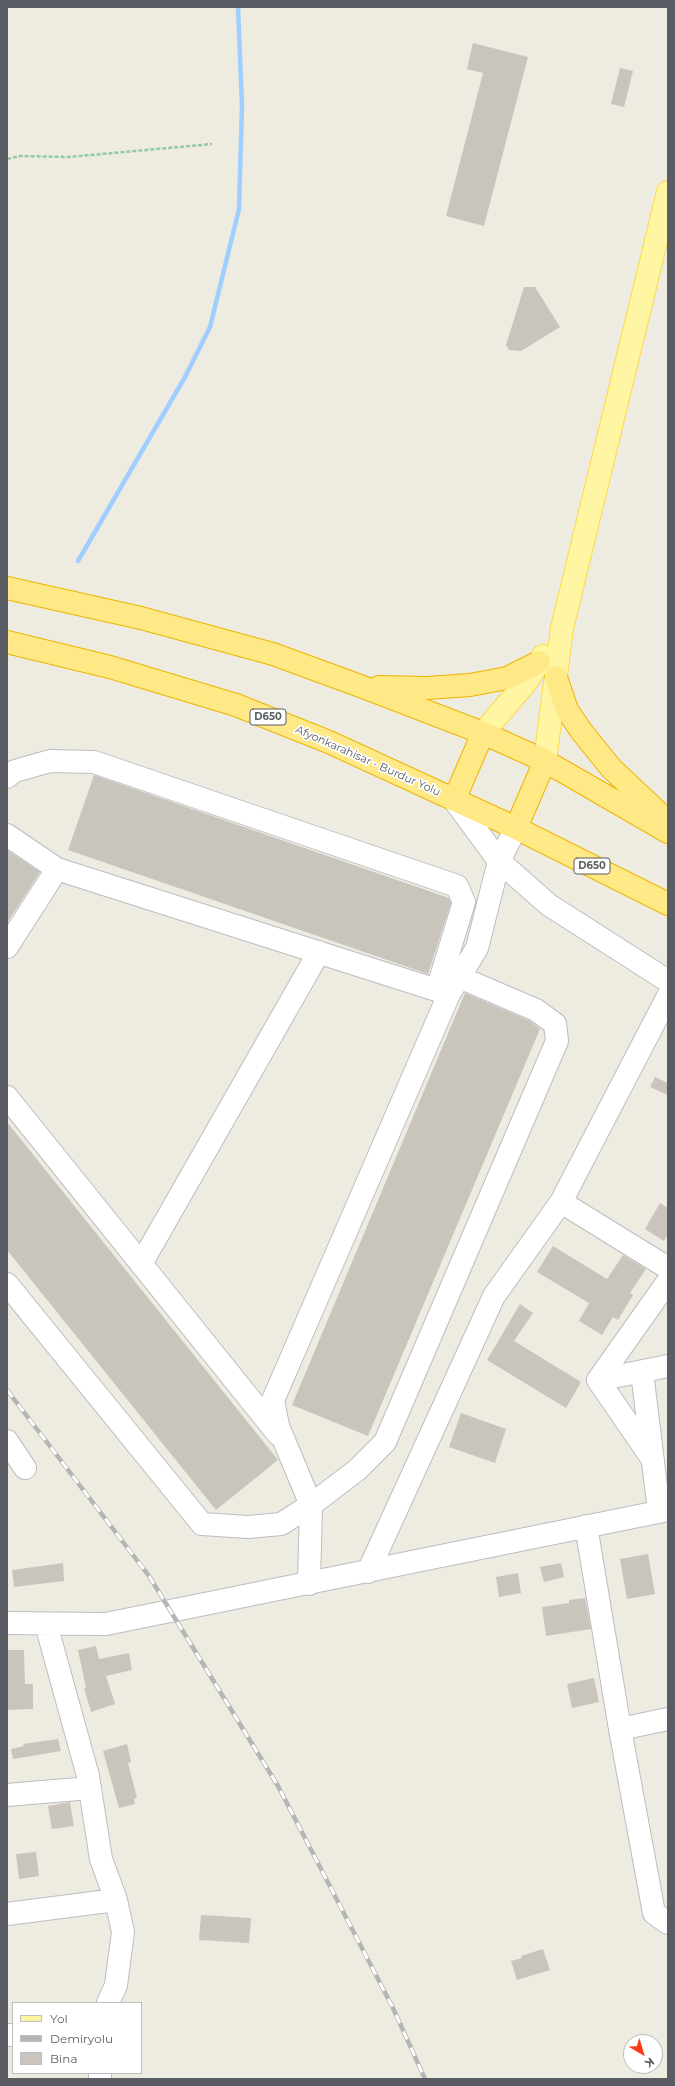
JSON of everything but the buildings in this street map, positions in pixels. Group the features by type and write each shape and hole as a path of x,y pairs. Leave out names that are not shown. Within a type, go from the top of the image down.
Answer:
{"highway":[{"path":"7,588 141,618 273,654 363,687 483,733 545,761 668,832"},
{"name":"Afyonkarahisar - Burdur Yolu","path":"7,642 110,667 236,705 329,742 516,828 668,904"},
{"path":"363,687 427,688 470,685 507,678 539,662"},
{"path":"556,677 567,710 582,732 610,768 668,822"},
{"path":"454,800 483,733"},
{"path":"516,828 545,761"}],"main road":[{"path":"545,761 562,628 668,192"},
{"path":"483,733 526,681 562,628"}],"street":[{"path":"7,777 15,771 50,761 94,762 457,886 464,902 448,987 273,1400 278,1426 311,1505 309,1584"},
{"path":"454,800 499,861 549,905 668,981"},
{"path":"448,987 477,948 499,861 516,828"},
{"path":"7,835 57,869 319,952 536,1010 555,1024 557,1041 385,1442 357,1470 311,1505 280,1524 248,1527 202,1524 7,1284"},
{"path":"7,947 57,869"},
{"path":"141,1264 319,952"},
{"path":"368,1572 494,1296 561,1202 668,996"},
{"path":"7,1097 285,1442"},
{"path":"561,1202 668,1268"},
{"path":"598,1380 668,1281"},
{"path":"598,1380 668,1366"},
{"path":"7,1623 106,1624 368,1572 664,1510 653,1460 642,1372"},
{"path":"598,1380 653,1460"},
{"path":"7,1442 25,1468"},
{"path":"586,1526 620,1729 654,1913 668,1923"},
{"path":"46,1624 90,1788 101,1859 116,1900 123,1932 116,1985 108,2002"},
{"path":"620,1729 668,1719"},
{"path":"7,1795 90,1788"},
{"path":"7,1914 116,1900"}],"path":[{"path":"7,159 20,156 69,157 212,144"}],"waterway":[{"path":"78,561 185,377 210,327 239,209 242,105 238,7"}],"railway":[{"path":"7,1390 149,1576 278,1786 393,2008 425,2079"}]}
